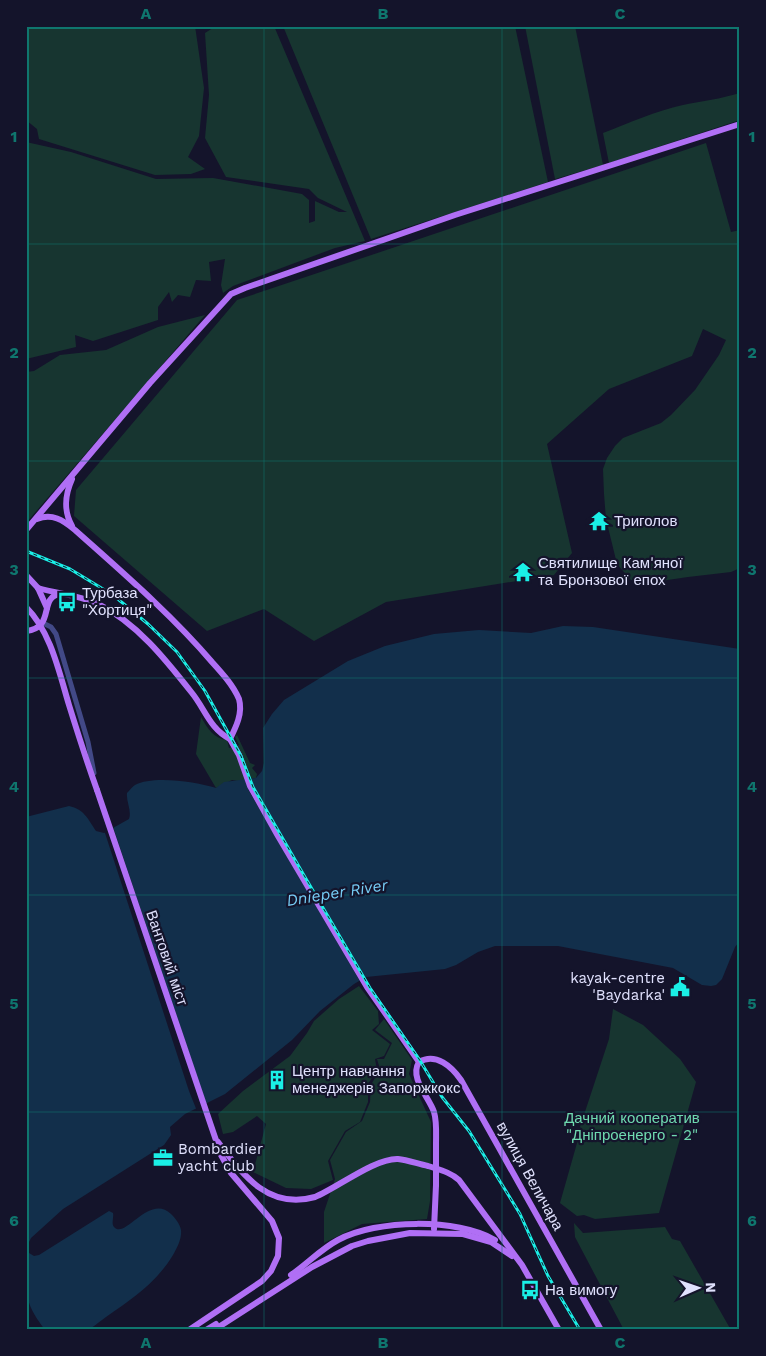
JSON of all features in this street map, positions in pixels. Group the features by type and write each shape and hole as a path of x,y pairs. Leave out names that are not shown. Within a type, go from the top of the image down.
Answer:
{"main road":[{"path":"26,530 150,383 231,294 455,215 740,124"},
{"path":"74,530 67,515 65,499 79,467"},
{"path":"31,524 38,518 52,516 66,523 174,621 230,684 239,700 239,718 231,738"},
{"path":"26,575 38,588 47,610"},
{"path":"38,588 85,599 108,610 132,627 155,648 193,695 212,725 231,738 250,786 278,836 367,987 418,1060 416,1072 418,1081 434,1113 436,1185 435,1225 432,1232"},
{"path":"26,631 38,628 43,623 48,603 52,597 63,594"},
{"name":"Вантовий міст","path":"26,607 37,621 45,636 58,670 213,1134"},
{"name":"вулиця Величара","path":"418,1060 426,1059 444,1062 462,1080 601,1330"},
{"path":"213,1134 236,1165 251,1181 264,1191 285,1200 306,1200 315,1197 380,1163 397,1159 450,1173 459,1180 522,1265 560,1330"},
{"path":"189,1330 262,1282 275,1264 279,1247 272,1221 231,1173 221,1155 213,1134"},
{"path":"206,1330 302,1267 338,1240 372,1228 387,1225 426,1224 484,1234 500,1243 522,1265"},
{"path":"214,1330 312,1267 352,1246 390,1236 432,1232 474,1236 491,1242 510,1254"}],"street":[{"path":"43,623 54,630 61,650 88,742 97,790"}],"green space":[{"path":"26,26 195,26 204,88 199,136 188,157 205,169 191,174 155,175 39,139 37,129 26,120"},
{"path":"216,26 274,26 365,241 335,248 233,286 223,293 221,285 225,259 209,262 211,281 196,280 190,297 178,295 172,302 169,292 158,307 158,320 93,341 75,335 76,347 26,359 26,142 71,152 156,179 213,178 302,194 309,200 309,223 315,221 315,201 339,212 347,212 318,198 309,189 226,177 205,138 209,95 205,33"},
{"path":"283,26 515,26 548,182 371,239"},
{"path":"525,26 575,26 603,165 555,179"},
{"path":"740,93 740,120 609,163 603,133 683,105"},
{"path":"706,143 731,232 740,230 740,568 731,572 647,583 631,580 617,564 606,519 603,469 607,458 623,438 661,423 695,390 719,355 726,340 703,329 692,356 609,389 547,444 572,553 554,575 386,602 314,641 264,609 207,631 74,516 76,490 237,300"},
{"path":"205,315 26,523 26,372 34,371 60,355 106,350 158,327"},
{"path":"201,717 214,735 227,740 229,748 239,745 235,737 237,735 250,763 255,765 252,768 257,774 256,778 232,780 216,788 196,754"},
{"path":"359,986 378,1011 379,1024 372,1030 390,1044 384,1056 375,1059 377,1070 368,1084 368,1102 360,1122 345,1131 328,1161 333,1180 311,1189 286,1188 253,1172 266,1124 257,1116 233,1132 223,1134 218,1114 243,1091 290,1056 314,1021 339,999"},
{"name":"Дачний кооператив \"Дніпроенерго - 2\"","path":"613,1009 643,1025 680,1059 696,1082 659,1213 595,1219 584,1215 577,1216 560,1203 580,1127 609,1039"},
{"path":"384,1019 412,1060 409,1074 431,1122 430,1201 427,1219 362,1224 324,1243 324,1212 335,1179 330,1160 346,1132 362,1121 370,1102 371,1085 380,1069 377,1059 384,1059 392,1043 375,1030"},
{"path":"574,1223 583,1233 665,1227 672,1239 680,1241 731,1330 624,1330 575,1237"}],"water":[{"name":"Dnieper River","path":"563,626 593,627 740,649 740,941 735,947 722,979 716,985 702,985 673,968 558,946 495,946 478,952 445,969 366,977 354,984 320,1011 292,1040 225,1094 185,1114 170,1127 171,1135 164,1145 63,1209 31,1238 28,1244 29,1253 34,1256 39,1255 109,1211 113,1213 113,1226 119,1229 146,1212 154,1209 163,1209 174,1217 181,1230 179,1243 166,1265 143,1290 125,1304 87,1330 45,1330 29,1302 26,1267 26,817 69,806 74,807 82,812 96,831 104,833 129,819 127,793 135,785 143,782 175,780 216,788 224,782 256,778 262,771 264,763 263,728 272,714 284,700 348,661 385,646 434,634 479,630 531,633"}],"pier":[{"path":"251,777 254,787 367,980 361,983 249,791 244,778"},
{"path":"113,827 207,1106 197,1111 104,830"}],"railway":[{"path":"26,551 70,569 113,595 148,624 177,652 205,691 241,756 253,787 370,988 419,1059 442,1097 469,1131 520,1214 548,1276 580,1330"}],"place":[{"name":"Триголов","path":"599,521"},
{"name":"Святилище Кам'яної та Бронзової епох","path":"523,572"},
{"name":"Турбаза \"Хортиця\"","path":"67,602"},
{"name":"kayak-centre 'Baydarka'","path":"680,987"},
{"name":"Центр навчання менеджерів Запоржкокс","path":"277,1080"},
{"name":"Bombardier yacht club","path":"163,1158"},
{"name":"На вимогу","path":"530,1290"}]}
